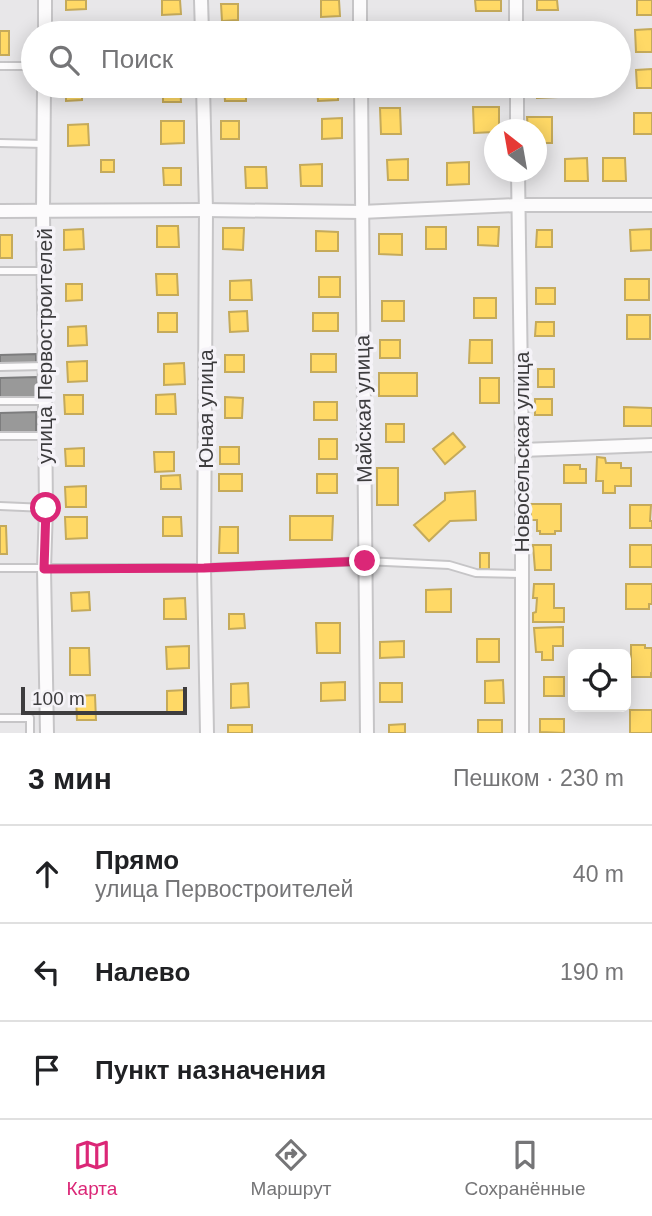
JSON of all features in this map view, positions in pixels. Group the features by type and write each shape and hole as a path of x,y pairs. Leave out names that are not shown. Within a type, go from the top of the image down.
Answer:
{"street":[{"path":"45,0 45,21"},
{"path":"201,0 202,21"},
{"path":"360,0 360,21"},
{"path":"516,0 516,21"},
{"name":"улица Первостроителей","path":"44,98 44,569 47,733"},
{"name":"Юная улица","path":"203,98 207,733"},
{"name":"Майская улица","path":"360,98 367,733"},
{"path":"517,98 517,119"},
{"name":"Новосельская улица","path":"518,182 522,733"},
{"path":"0,211 361,212 518,205 652,205"},
{"path":"522,450 652,445"}],"lane":[{"path":"0,66 21,66"},
{"path":"0,143 44,144"},
{"path":"0,271 44,271"},
{"path":"0,367 44,366"},
{"path":"0,401 45,401"},
{"path":"0,436 45,436"},
{"path":"0,506 46,508"},
{"path":"0,568 204,568 365,561 449,565 475,573 522,574"},
{"path":"0,718 30,718 30,733"}],"building: Жильё":[{"path":"66,0 86,0 86,9 66,10"},
{"path":"162,0 180,0 181,14 162,15"},
{"path":"321,0 339,0 340,16 321,17"},
{"path":"475,0 501,0 501,11 476,11"},
{"path":"537,0 557,0 558,10 537,10"},
{"path":"637,0 652,0 652,15 637,15"},
{"path":"221,4 238,4 238,20 222,21"},
{"path":"652,29 652,52 636,52 635,30"},
{"path":"0,31 9,31 9,55 0,55"},
{"path":"652,69 652,88 637,88 636,70"},
{"path":"66,98 82,98 82,100 66,101"},
{"path":"163,98 181,98 181,102 163,102"},
{"path":"225,98 246,98 246,101 225,101"},
{"path":"318,98 338,98 338,100 318,101"},
{"path":"473,107 499,107 499,119 484,119 484,132 474,133"},
{"path":"380,108 400,108 401,134 381,134"},
{"path":"634,113 652,113 652,134 634,134"},
{"path":"552,117 552,143 547,143 547,119 527,119"},
{"path":"342,118 342,138 322,139 322,119"},
{"path":"161,121 184,121 184,143 161,144"},
{"path":"221,121 239,121 239,139 221,139"},
{"path":"88,124 89,145 68,146 68,125"},
{"path":"587,158 588,181 565,181 565,159"},
{"path":"603,158 625,158 626,181 603,181"},
{"path":"408,159 408,180 388,180 387,160"},
{"path":"101,160 114,160 114,172 101,172"},
{"path":"469,162 469,184 447,185 447,163"},
{"path":"322,164 322,186 301,186 300,165"},
{"path":"245,167 266,167 267,188 246,188"},
{"path":"163,168 181,168 181,185 164,185"},
{"path":"157,226 178,226 179,247 157,247"},
{"path":"426,227 446,227 446,249 426,249"},
{"path":"478,227 499,227 498,246 478,245"},
{"path":"223,228 244,228 243,250 223,249"},
{"path":"83,229 84,249 64,250 64,230"},
{"path":"651,229 651,250 631,251 630,230"},
{"path":"537,230 552,230 552,247 536,247"},
{"path":"316,231 338,232 338,251 316,251"},
{"path":"379,234 402,234 402,255 379,254"},
{"path":"0,235 12,235 12,258 0,258"},
{"path":"156,274 177,274 178,295 157,295"},
{"path":"319,277 340,277 340,297 319,297"},
{"path":"625,279 649,279 649,300 625,300"},
{"path":"251,280 252,300 230,300 230,281"},
{"path":"66,284 82,284 82,300 66,301"},
{"path":"536,288 555,288 555,304 536,304"},
{"path":"474,298 496,298 496,318 474,318"},
{"path":"382,301 404,301 404,321 382,321"},
{"path":"247,311 248,331 230,332 229,312"},
{"path":"158,313 177,313 177,332 158,332"},
{"path":"313,313 338,313 338,331 313,331"},
{"path":"627,315 650,315 650,339 627,339"},
{"path":"536,322 554,322 554,336 535,336"},
{"path":"86,326 87,345 68,346 68,327"},
{"path":"380,340 400,340 400,358 380,358"},
{"path":"470,340 492,340 492,363 469,363"},
{"path":"311,354 336,354 336,372 311,372"},
{"path":"225,355 244,355 244,372 225,372"},
{"path":"87,361 87,381 68,382 67,362"},
{"path":"184,363 185,384 164,385 164,364"},
{"path":"538,369 554,369 554,387 538,387"},
{"path":"379,373 417,373 417,396 379,396"},
{"path":"480,378 499,378 499,403 480,403"},
{"path":"175,394 176,414 156,414 156,395"},
{"path":"64,395 83,395 83,414 65,414"},
{"path":"225,397 243,398 242,418 225,418"},
{"path":"535,399 552,399 552,415 535,415"},
{"path":"314,402 337,402 337,420 314,420"},
{"path":"624,407 652,408 652,426 624,426"},
{"path":"386,424 404,424 404,442 386,442"},
{"path":"453,433 465,447 445,464 433,449"},
{"path":"319,439 337,439 337,459 319,459"},
{"path":"220,447 239,447 239,464 220,464"},
{"path":"84,448 84,466 66,466 65,449"},
{"path":"154,452 174,452 174,471 155,472"},
{"path":"597,457 605,458 606,463 621,463 621,468 631,468 631,486 615,486 615,493 603,493 603,481 596,481"},
{"path":"564,465 580,465 580,469 586,469 586,483 564,483"},
{"path":"377,468 398,468 398,505 377,505"},
{"path":"219,474 242,474 242,491 219,491"},
{"path":"317,474 337,474 337,493 317,493"},
{"path":"180,475 181,489 161,489 161,476"},
{"path":"86,486 86,507 66,507 65,487"},
{"path":"475,491 476,520 450,521 429,541 414,525 445,500 445,493"},
{"path":"531,504 561,504 561,531 555,531 555,534 540,534 540,531 537,531 537,520 531,520"},
{"path":"630,505 651,505 652,528 630,528"},
{"path":"290,516 333,516 332,540 290,540"},
{"path":"65,517 87,517 87,538 66,539"},
{"path":"163,517 181,517 182,536 163,536"},
{"path":"0,526 6,526 7,554 0,554"},
{"path":"220,527 238,527 238,553 219,553"},
{"path":"533,545 551,545 551,570 535,570"},
{"path":"630,545 652,545 652,567 630,567"},
{"path":"480,553 489,553 489,569 480,569"},
{"path":"534,584 554,584 554,608 564,608 564,622 533,622 537,598 533,598"},
{"path":"626,584 652,584 652,604 649,604 649,609 626,609"},
{"path":"451,589 451,612 426,612 426,590"},
{"path":"89,592 90,610 72,611 71,593"},
{"path":"185,598 186,619 164,619 164,599"},
{"path":"229,614 244,614 245,628 229,629"},
{"path":"316,623 340,623 340,653 317,653"},
{"path":"563,627 563,646 553,646 553,660 542,660 542,652 536,652 534,628"},
{"path":"477,639 499,639 499,662 477,662"},
{"path":"404,641 404,657 380,658 380,642"},
{"path":"631,645 652,648 651,677 631,677"},
{"path":"189,646 189,668 167,669 166,647"},
{"path":"70,648 89,648 90,675 70,675"},
{"path":"544,677 564,677 564,696 544,696"},
{"path":"503,680 504,703 485,703 485,681"},
{"path":"345,682 345,700 321,701 321,683"},
{"path":"248,683 249,707 231,708 231,684"},
{"path":"380,683 402,683 402,702 380,702"},
{"path":"185,690 186,712 167,712 167,691"},
{"path":"95,695 96,720 77,720 76,696"},
{"path":"631,710 652,710 652,733 630,733"},
{"path":"540,719 564,719 564,733 540,732"},
{"path":"478,720 502,720 502,733 478,733"},
{"path":"405,724 405,733 389,733 389,725"},
{"path":"228,725 252,725 252,733 228,733"}],"building: Промзона":[{"path":"36,354 36,365 0,365 0,355"},
{"path":"37,377 37,399 0,400 0,378"},
{"path":"36,412 36,435 0,435 0,413"}],"route":[{"path":"46,508 44,569 204,568 365,561"}]}
